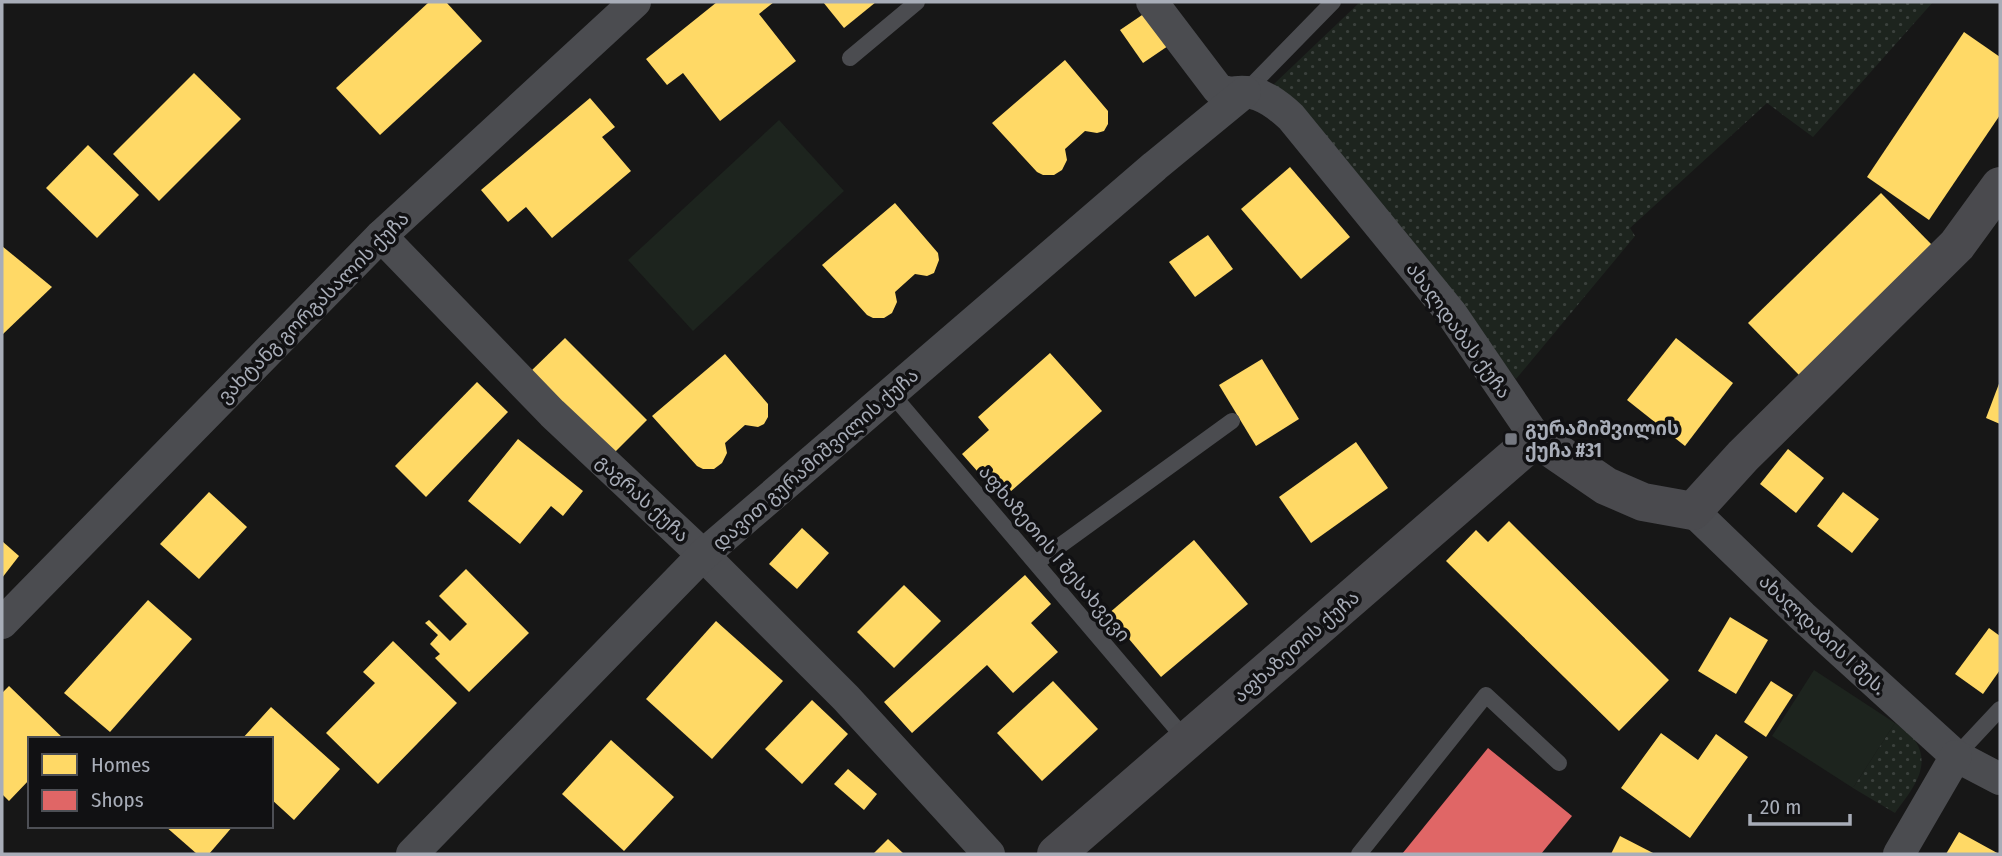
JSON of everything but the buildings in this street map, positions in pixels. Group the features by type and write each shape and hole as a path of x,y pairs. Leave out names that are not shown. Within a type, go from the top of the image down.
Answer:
{"street":[{"name":"ვახტანგ გორგასალის ქუჩა","path":"2,623 381,236 635,2"},
{"name":"ახალდაბას ქუჩა","path":"1152,2 1218,89 1228,94 1245,92 1263,97 1277,104 1291,117 1451,313 1536,438 1606,486 1643,502 1693,511"},
{"name":"დავით გურამიშვილის ქუჩა","path":"412,854 703,555 1155,166 1245,92"},
{"path":"1693,511 1743,456 1957,245 2000,186"},
{"name":"გაგრას ქუჩა","path":"381,236 552,413 703,555 846,698 989,854"},
{"name":"აფხაზეთის ქუჩა","path":"1056,854 1536,438"},
{"name":"ახალდაბის I შეს.","path":"1693,511 1802,616 1956,756"},
{"path":"1899,854 1956,756 2000,779"}],"lane":[{"path":"850,58 917,2"},
{"path":"1245,92 1333,2"},
{"name":"აფხაზეთის I შესახვევი","path":"891,393 1186,740"},
{"path":"1036,563 1232,421"},
{"path":"1359,854 1486,695 1559,763"},
{"path":"1956,756 2000,709"}],"shaded area":[{"path":"1360,2 1933,2 1813,137 1767,103 1630,228 1635,236 1516,379 1274,84"},
{"path":"779,120 844,191 693,331 628,260"},
{"path":"1814,670 1895,723 1853,788 1772,736"},
{"path":"1895,723 1914,739 1922,761 1917,779 1895,813 1853,788"}],"place":[{"name":"გურამიშვილის ქუჩა #31","path":"1511,439"}]}
